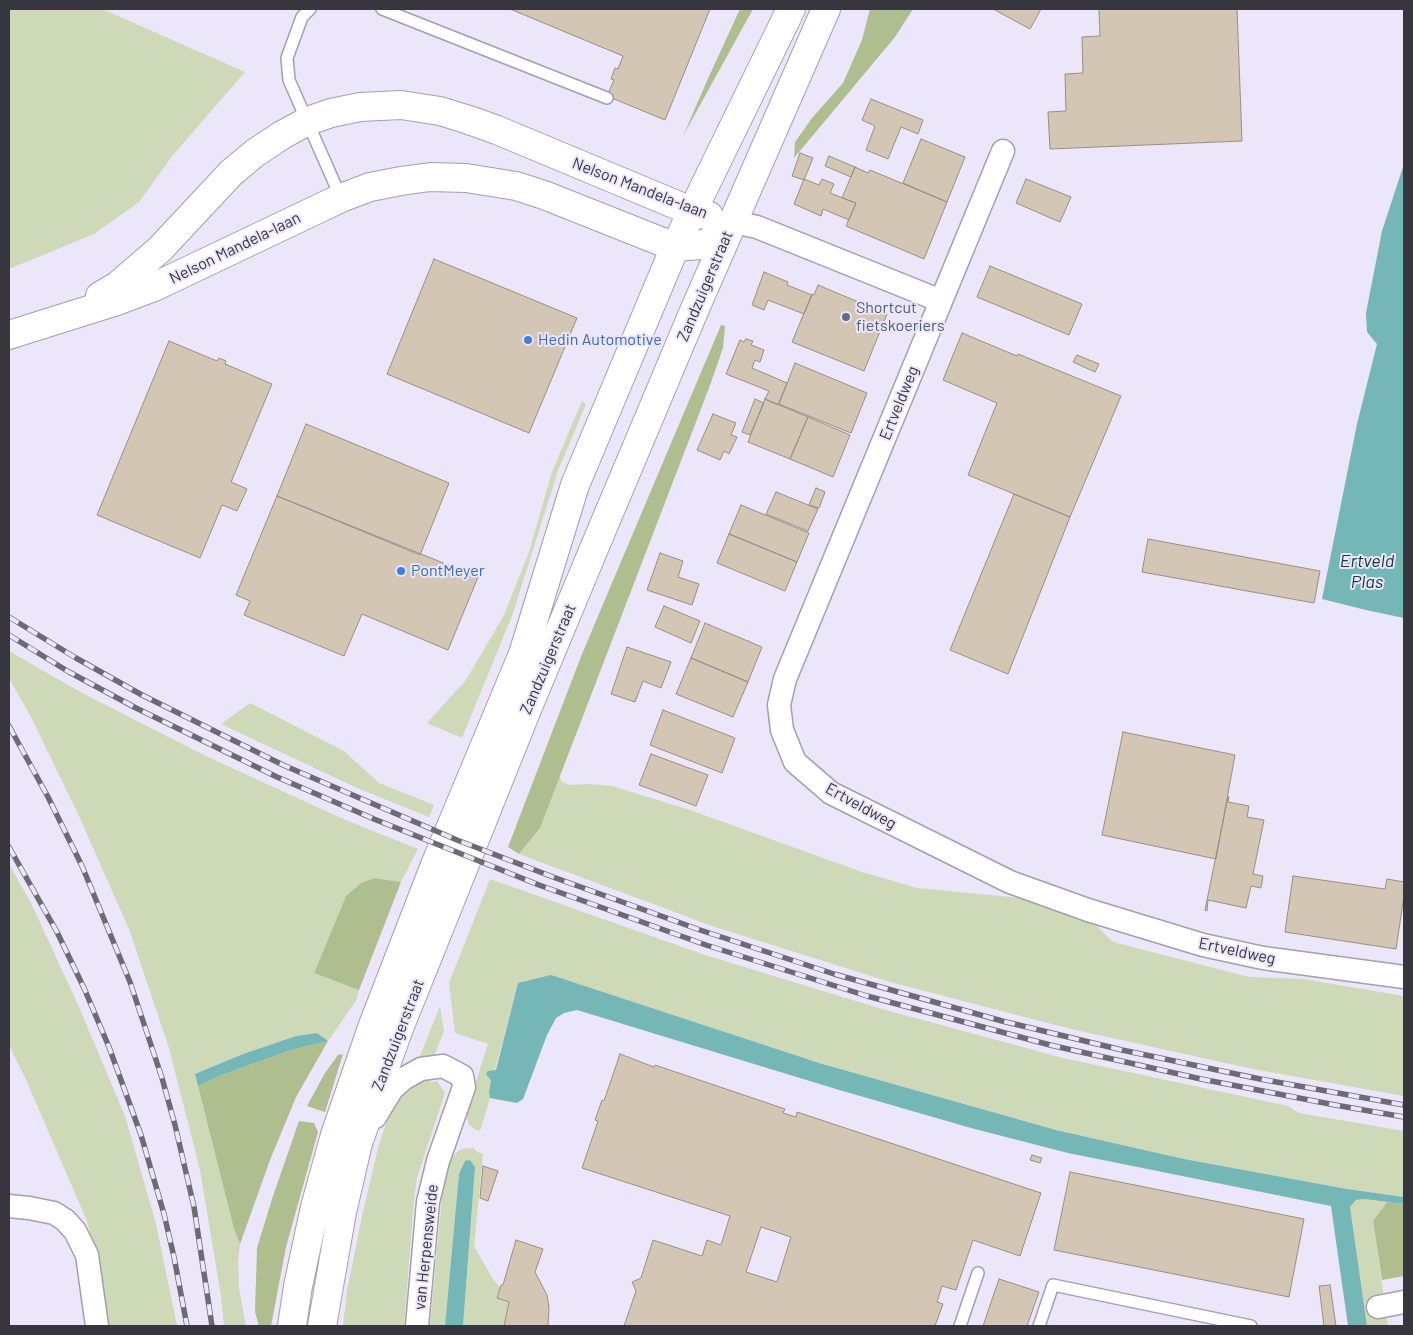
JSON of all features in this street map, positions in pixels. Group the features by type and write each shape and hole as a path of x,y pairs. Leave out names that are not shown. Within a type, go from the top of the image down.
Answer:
{"main road":[{"name":"Zandzuigerstraat","path":"292,1326 298,1286 318,1198 335,1135 373,1025 435,866 522,654 575,485 675,247 791,9"},
{"name":"Zandzuigerstraat","path":"322,1326 342,1212 358,1143 398,1031 524,716 733,222 826,9"},
{"name":"Nelson Mandela-laan","path":"55,321 117,286 141,267 231,172 255,153 308,121 331,113 360,107 401,105 440,112 497,130 692,211 733,222"},
{"name":"Nelson Mandela-laan","path":"9,334 117,301 154,287 341,198 370,187 430,177 466,178 516,186 544,195 675,247 701,245 717,236 733,222"}],"street":[{"name":"Ertveldweg","path":"1004,152 940,301 785,679 779,705 782,730 795,762 830,793 1010,882 1088,910 1203,945 1263,958 1404,977"},
{"path":"733,222 764,230 940,301"},
{"name":"van Herpensweide","path":"358,1143 392,1089 403,1078 421,1069 434,1066 442,1066 462,1076 464,1087 438,1161 428,1202 417,1326"},
{"path":"9,1206 54,1213 65,1220 75,1231 87,1255 97,1326"},
{"path":"1378,1307 1404,1302"}],"lane":[{"path":"310,9 302,17 287,58 290,80 341,198"},
{"path":"382,9 608,98"},
{"path":"960,1326 978,1273"},
{"path":"1039,1326 1053,1285 1252,1326"}],"shaded area":[{"path":"9,9 102,9 245,72 173,155 139,202 94,234 9,269"},
{"path":"740,9 753,9 683,136 706,83"},
{"path":"870,9 913,9 895,37 794,158 795,142 812,118 843,83 862,40"},
{"path":"721,325 725,326 723,348 709,388 540,828 519,854 508,847 582,654"},
{"path":"582,401 586,404 558,471 512,616 462,738 427,723 466,680 504,615 529,552 552,472"},
{"path":"9,651 84,694 206,756 343,819 418,849 401,882 374,878 361,883 346,896 314,973 359,990 357,999 328,1041 317,1033 296,1036 243,1054 195,1074 234,1229 240,1244 238,1261 239,1288 246,1326 224,1326 221,1296 200,1170 169,1048 129,929 79,816 31,717 9,678"},
{"path":"250,703 344,751 379,783 434,805 429,817 357,788 221,724"},
{"path":"559,776 562,782 571,785 612,786 690,810 862,872 917,888 1021,898 1095,924 1113,942 1249,977 1303,979 1404,996 1404,1096 1253,1069 1071,1029 890,982 712,926 519,854 540,828"},
{"path":"9,864 31,903 79,1007 125,1116 156,1224 177,1326 105,1326 96,1261 87,1221 9,1045"},
{"path":"374,878 401,882 359,990 314,973 346,896 361,883"},
{"path":"490,879 702,954 882,1009 1063,1058 1288,1106 1299,1113 1404,1131 1404,1197 1347,1189 1184,1159 1056,1130 819,1063 518,983 491,1079 490,1098 480,1131 476,1130 469,1125 467,1110 488,1044 455,1033 449,983"},
{"path":"440,1006 444,1031 435,1054 418,1061"},
{"path":"328,1041 296,1097 270,1160 240,1244 234,1229 198,1086 219,1076 291,1050"},
{"path":"343,1054 325,1112 307,1106 325,1073 338,1055"},
{"path":"429,1078 430,1082 437,1081 445,1093 417,1178 404,1326 343,1326 347,1291 362,1216 378,1148 392,1105 401,1094"},
{"path":"299,1121 314,1123 318,1132 286,1247 271,1326 259,1326 255,1312 257,1248"},
{"path":"473,1148 483,1154 474,1246 500,1288 497,1298 509,1302 504,1326 463,1326 475,1167 459,1174 445,1326 430,1326 446,1170 453,1156 461,1149"},
{"path":"1364,1199 1387,1202 1373,1221 1388,1326 1367,1326 1350,1207 1356,1200"},
{"path":"1387,1202 1404,1204 1404,1276 1382,1280 1373,1221"}],"water":[{"name":"Ertveld Plas","path":"1404,164 1404,618 1322,599 1357,424 1377,344 1367,332 1366,313 1382,231"},
{"path":"551,975 819,1063 1056,1130 1184,1159 1347,1189 1404,1197 1404,1204 1364,1199 1356,1200 1350,1207 1367,1326 1348,1326 1331,1206 1068,1153 971,1128 577,1010 564,1013 556,1018 547,1035 523,1099 517,1103 490,1098 491,1080 486,1074 488,1071 496,1070 518,983"},
{"path":"317,1033 328,1041 291,1050 219,1076 198,1086 195,1074 243,1054 296,1036"},
{"path":"470,1160 475,1167 463,1326 445,1326 459,1174 465,1161"}],"building":[{"path":"510,9 710,9 665,120 607,96 614,80 611,79 615,68 618,69 623,56"},
{"path":"993,9 1041,9 1030,29"},
{"path":"1099,9 1237,9 1242,141 1050,149 1048,112 1066,111 1065,74 1083,73 1082,37 1100,36"},
{"path":"871,99 923,120 918,134 901,127 888,159 866,150 875,126 862,120"},
{"path":"921,139 965,157 947,202 903,183"},
{"path":"800,153 813,158 804,180 792,176"},
{"path":"829,156 855,167 851,177 825,166"},
{"path":"855,167 868,173 870,170 947,202 924,259 846,226 856,203 842,198"},
{"path":"804,179 819,185 822,179 834,184 830,193 856,203 849,220 823,209 821,216 794,204"},
{"path":"1026,179 1071,197 1060,222 1016,203"},
{"path":"434,259 577,318 529,433 387,374"},
{"path":"990,266 1082,304 1069,335 977,297"},
{"path":"764,272 788,282 787,285 812,295 804,314 768,300 764,310 752,305"},
{"path":"818,285 887,314 864,371 792,342 812,294 814,295"},
{"path":"962,333 1121,396 1070,517 968,475 997,403 943,380"},
{"path":"746,339 753,341 751,345 764,350 760,362 755,360 752,368 787,383 778,405 765,399 769,391 726,374 740,340 744,342"},
{"path":"169,341 217,361 219,358 226,361 225,364 272,384 231,482 247,489 237,511 222,505 200,558 97,515"},
{"path":"1077,355 1099,364 1095,372 1073,362"},
{"path":"795,363 867,393 851,433 779,404"},
{"path":"755,399 764,403 750,435 742,432"},
{"path":"765,399 808,417 790,459 748,442"},
{"path":"713,414 736,423 731,435 737,437 729,454 724,451 720,460 697,450"},
{"path":"808,417 850,435 833,477 790,459"},
{"path":"306,424 449,483 420,555 277,496"},
{"path":"816,488 825,492 819,508 809,505"},
{"path":"776,492 818,509 808,531 766,514"},
{"path":"1014,494 1070,517 1008,674 950,650"},
{"path":"277,496 478,577 448,650 362,614 344,656 244,615 250,601 236,595"},
{"path":"741,505 809,533 797,562 729,534"},
{"path":"729,534 797,562 785,591 717,563"},
{"path":"1148,539 1320,571 1314,603 1142,572"},
{"path":"660,553 683,561 678,577 699,584 692,605 647,590"},
{"path":"664,606 700,621 691,643 655,627"},
{"path":"705,623 762,647 748,682 691,658"},
{"path":"627,647 671,662 661,688 643,681 635,702 611,694"},
{"path":"691,658 748,682 733,717 676,694"},
{"path":"663,710 735,738 722,773 650,745"},
{"path":"1123,732 1235,755 1216,859 1102,835"},
{"path":"651,754 708,775 696,806 639,785"},
{"path":"1228,797 1228,802 1249,806 1247,817 1264,820 1253,874 1263,876 1261,888 1251,886 1246,908 1208,900 1207,911 1205,910"},
{"path":"1293,876 1385,889 1387,879 1404,882 1404,896 1396,949 1285,932"},
{"path":"620,1054 654,1067 655,1065 785,1109 783,1113 796,1117 797,1112 1041,1193 1020,1256 973,1240 956,1290 942,1286 937,1302 943,1304 935,1326 624,1326 636,1291 632,1282 641,1278 653,1240 702,1256 707,1240 721,1245 730,1216 582,1168 598,1121 595,1120 602,1100 604,1101","holes":["761,1227 791,1237 777,1282 746,1272"]},
{"path":"1032,1155 1042,1158 1040,1163 1030,1160"},
{"path":"483,1166 498,1171 488,1201 480,1198"},
{"path":"1070,1172 1304,1219 1289,1297 1054,1250"},
{"path":"516,1240 543,1249 535,1272 547,1295 549,1308 548,1326 504,1326 509,1302 497,1298 501,1285 503,1285"},
{"path":"999,1279 1039,1292 1027,1326 983,1326"},
{"path":"1330,1285 1336,1326 1324,1326 1319,1286"}],"railway":[{"path":"9,617 142,695 283,765 457,840 700,930 834,974 1002,1021 1122,1050 1260,1079 1404,1105"},
{"path":"9,635 69,672 136,708 277,777 374,819 539,885 706,945 867,996 1050,1045 1201,1079 1404,1117"},
{"path":"9,726 48,797 82,866 130,982 162,1078 175,1125 194,1207 212,1326"},
{"path":"9,847 57,932 84,988 109,1047 141,1135 164,1214 187,1326"}],"place":[{"name":"Shortcut fietskoeriers","path":"846,317"},
{"name":"Hedin Automotive","path":"528,340"},
{"name":"PontMeyer","path":"401,571"}]}
